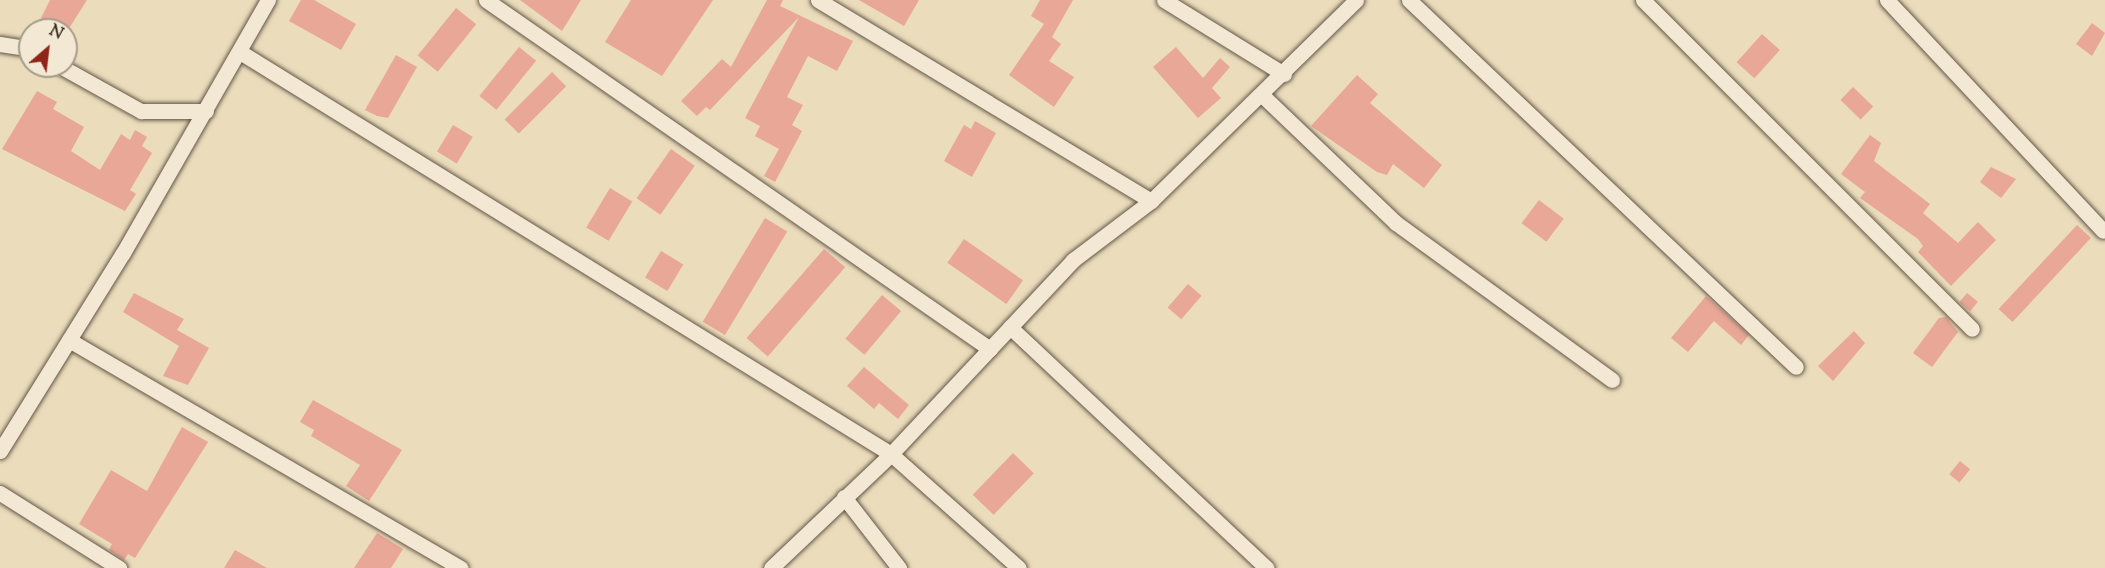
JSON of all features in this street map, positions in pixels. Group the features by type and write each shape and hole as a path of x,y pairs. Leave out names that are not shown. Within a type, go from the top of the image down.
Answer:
{"street":[{"path":"0,451 206,111 268,0"},
{"path":"486,0 990,349"},
{"path":"818,0 1151,201"},
{"path":"1164,0 1284,74"},
{"path":"772,568 891,454 1073,260 1151,201 1284,74 1356,0"},
{"path":"1408,0 1796,367"},
{"path":"1643,0 1972,329"},
{"path":"1887,0 2103,231"},
{"path":"0,45 18,47"},
{"path":"240,52 891,454 1019,568"},
{"path":"78,76 141,111 206,111"},
{"path":"1262,95 1396,223 1612,380"},
{"path":"1010,327 1267,568"},
{"path":"69,340 460,568"},
{"path":"0,494 119,568"},
{"path":"844,497 899,568"}],"building":[{"path":"50,0 87,0 76,18 41,18"},
{"path":"301,0 314,0 356,24 341,50 289,21"},
{"path":"520,0 581,0 562,31"},
{"path":"631,0 713,0 662,76 605,42"},
{"path":"767,0 783,0 780,6 853,41 837,71 808,56 787,97 803,105 792,125 802,131 775,182 764,176 779,149 755,136 760,126 745,118 799,17 710,110 706,107 697,116 681,101 722,59 731,67"},
{"path":"859,0 919,0 904,26"},
{"path":"1040,0 1073,0 1052,37 1061,44 1049,61 1074,77 1054,107 1009,75 1044,24 1031,16"},
{"path":"456,8 476,24 438,72 418,55"},
{"path":"2092,23 2105,33 2092,56 2076,44"},
{"path":"1762,34 1780,50 1754,78 1737,62"},
{"path":"519,47 536,61 496,110 479,96"},
{"path":"1176,47 1203,78 1220,58 1230,67 1212,88 1221,98 1198,118 1153,67"},
{"path":"396,55 417,67 388,118 377,116 365,110"},
{"path":"552,72 566,86 519,134 505,119"},
{"path":"1357,75 1378,94 1370,103 1442,165 1424,188 1393,164 1387,175 1377,172 1311,126"},
{"path":"1853,87 1873,106 1861,119 1840,100"},
{"path":"37,91 57,102 53,109 84,127 71,151 100,170 121,134 130,140 135,130 147,137 142,146 152,153 130,190 136,194 125,211 2,149"},
{"path":"975,121 996,133 972,177 944,161 964,125 971,129"},
{"path":"453,125 473,137 457,163 437,152"},
{"path":"1870,135 1881,143 1874,161 1930,204 1923,213 1958,243 1978,222 1996,240 1951,286 1918,252 1923,246 1918,239 1860,198 1865,192 1841,174"},
{"path":"671,149 695,166 660,215 637,198"},
{"path":"1991,167 2016,179 2001,198 1980,182"},
{"path":"610,188 632,201 609,241 586,227"},
{"path":"1539,200 1564,219 1546,242 1522,223"},
{"path":"765,218 787,231 725,335 703,322"},
{"path":"2077,225 2091,238 2012,322 1999,309"},
{"path":"964,239 1023,280 1006,304 947,263"},
{"path":"824,249 845,267 768,356 747,338"},
{"path":"661,251 683,264 667,291 645,278"},
{"path":"1188,284 1202,296 1181,319 1168,307"},
{"path":"134,293 184,319 177,330 209,348 188,385 163,376 179,346 123,312"},
{"path":"1967,293 1978,302 1970,311 1959,302"},
{"path":"882,295 901,311 865,355 845,339"},
{"path":"1706,296 1749,335 1741,345 1714,321 1688,352 1671,338"},
{"path":"1946,317 1958,332 1932,367 1913,353 1939,318"},
{"path":"1854,331 1865,343 1833,381 1818,366"},
{"path":"864,367 909,405 898,419 879,403 874,409 847,386"},
{"path":"313,400 402,450 369,501 346,486 360,465 311,436 314,430 300,422"},
{"path":"182,427 208,442 135,558 128,554 124,560 109,550 112,544 79,524 111,470 147,491"},
{"path":"1013,453 1034,473 994,515 973,495"},
{"path":"1960,461 1970,469 1959,482 1949,474"},
{"path":"377,533 403,549 391,568 354,568"},
{"path":"235,550 267,568 224,568"}]}
